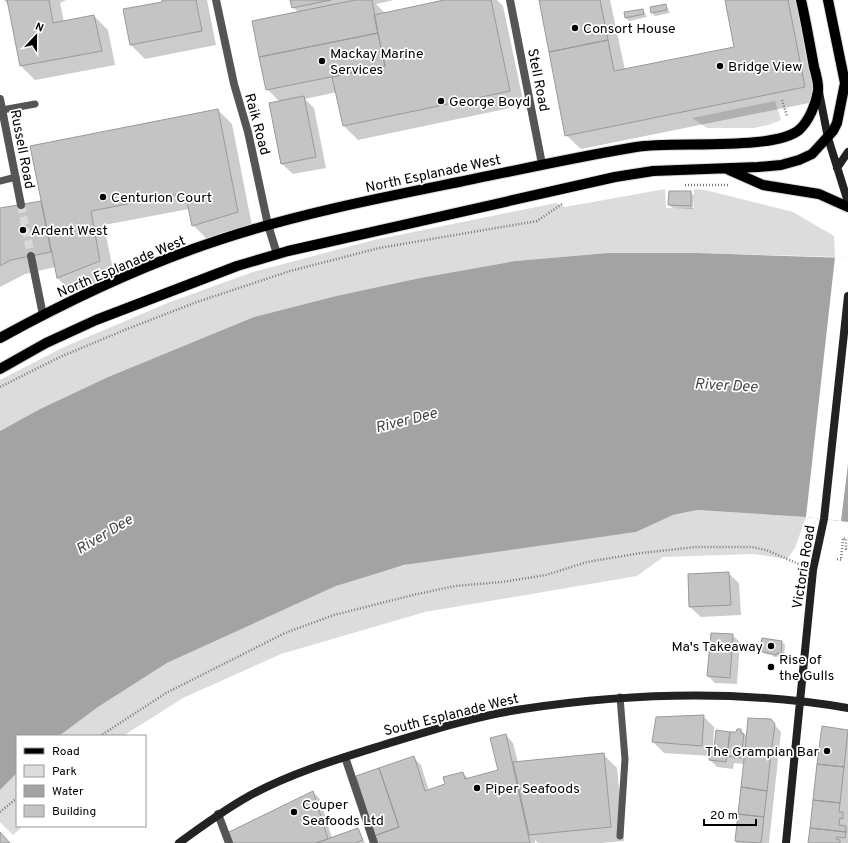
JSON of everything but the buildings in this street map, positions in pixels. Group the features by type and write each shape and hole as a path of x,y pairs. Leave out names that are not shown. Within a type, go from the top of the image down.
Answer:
{"main road":[{"path":"801,0 819,89"},
{"path":"0,369 46,343 96,320 190,283 276,254 614,177 653,171 758,167 799,160 812,154 828,138 837,123 846,86 828,0"},
{"name":"North Esplanade West","path":"0,338 43,315 156,263 221,239 268,225 399,194 542,164 640,147 754,142 780,138 799,130 808,119 819,89"},
{"path":"725,168 763,185 819,194 848,207"}],"street":[{"name":"Raik Road","path":"216,0 234,84 248,132 268,225 276,254"},
{"name":"Stell Road","path":"510,0 542,164"},
{"path":"819,89 828,138 848,202"},
{"name":"Russell Road","path":"0,99 3,127 16,177 21,205"},
{"path":"837,168 848,152"},
{"path":"31,256 43,315"},
{"name":"Victoria Road","path":"786,843 813,570 824,519 848,296"},
{"name":"South Esplanade West","path":"179,843 218,814 283,779 345,756 445,726 521,709 620,697 713,697 801,702 848,708"},
{"path":"345,756 374,843"},
{"path":"218,814 229,843"}],"lane":[{"path":"2,110 35,104"},
{"path":"0,181 16,177"},
{"path":"620,697 625,759 620,836"}],"path":[{"path":"782,100 787,116"},
{"path":"683,185 734,185"},
{"path":"0,386 60,357 127,329 197,302 283,273 379,248 537,221 566,202"},
{"path":"836,559 841,560 843,538 846,539 846,549 848,549"},
{"path":"102,735 166,693 285,633 334,615 413,595 455,586 502,582 546,575 587,562 641,553 696,547 752,547 766,550 813,570"},
{"path":"0,812 16,799"}],"green space":[{"path":"775,101 781,120 754,128 707,128 692,118"},
{"path":"665,189 666,208 694,208 694,189 705,190 793,212 834,236 835,257 698,253 608,253 515,261 420,278 336,296 254,317 108,377 40,409 0,431 0,380 64,347 170,302 253,272 374,240 556,203 565,207"},
{"path":"697,510 806,517 795,548 787,559 754,554 663,557 637,576 425,612 281,654 183,698 125,735 60,735 98,707 167,663 336,586 386,570 423,561 636,532 673,515"},
{"path":"16,774 16,827 22,827 13,835 0,822 0,790"}],"water":[{"name":"River Dee","path":"608,253 698,253 848,258 848,522 806,517 697,510 673,515 636,532 404,565 336,586 167,663 98,707 60,735 16,735 16,774 0,790 0,431 40,409 108,377 254,317 336,296 420,278 515,261"}],"pier":[{"path":"835,257 848,258 848,464 841,521 806,517"}],"tunnel":[{"path":"21,205 31,256"}],"place":[{"name":"Consort House","path":"575,28"},
{"name":"Mackay Marine Services","path":"322,61"},
{"name":"Bridge View","path":"720,66"},
{"name":"George Boyd","path":"441,101"},
{"name":"Centurion Court","path":"103,197"},
{"name":"Ardent West","path":"23,230"},
{"name":"Ma's Takeaway","path":"771,646"},
{"name":"Rise of the Gulls","path":"771,667"},
{"name":"The Grampian Bar","path":"827,751"},
{"name":"Piper Seafoods","path":"477,788"},
{"name":"Couper Seafoods Ltd","path":"294,812"}]}
